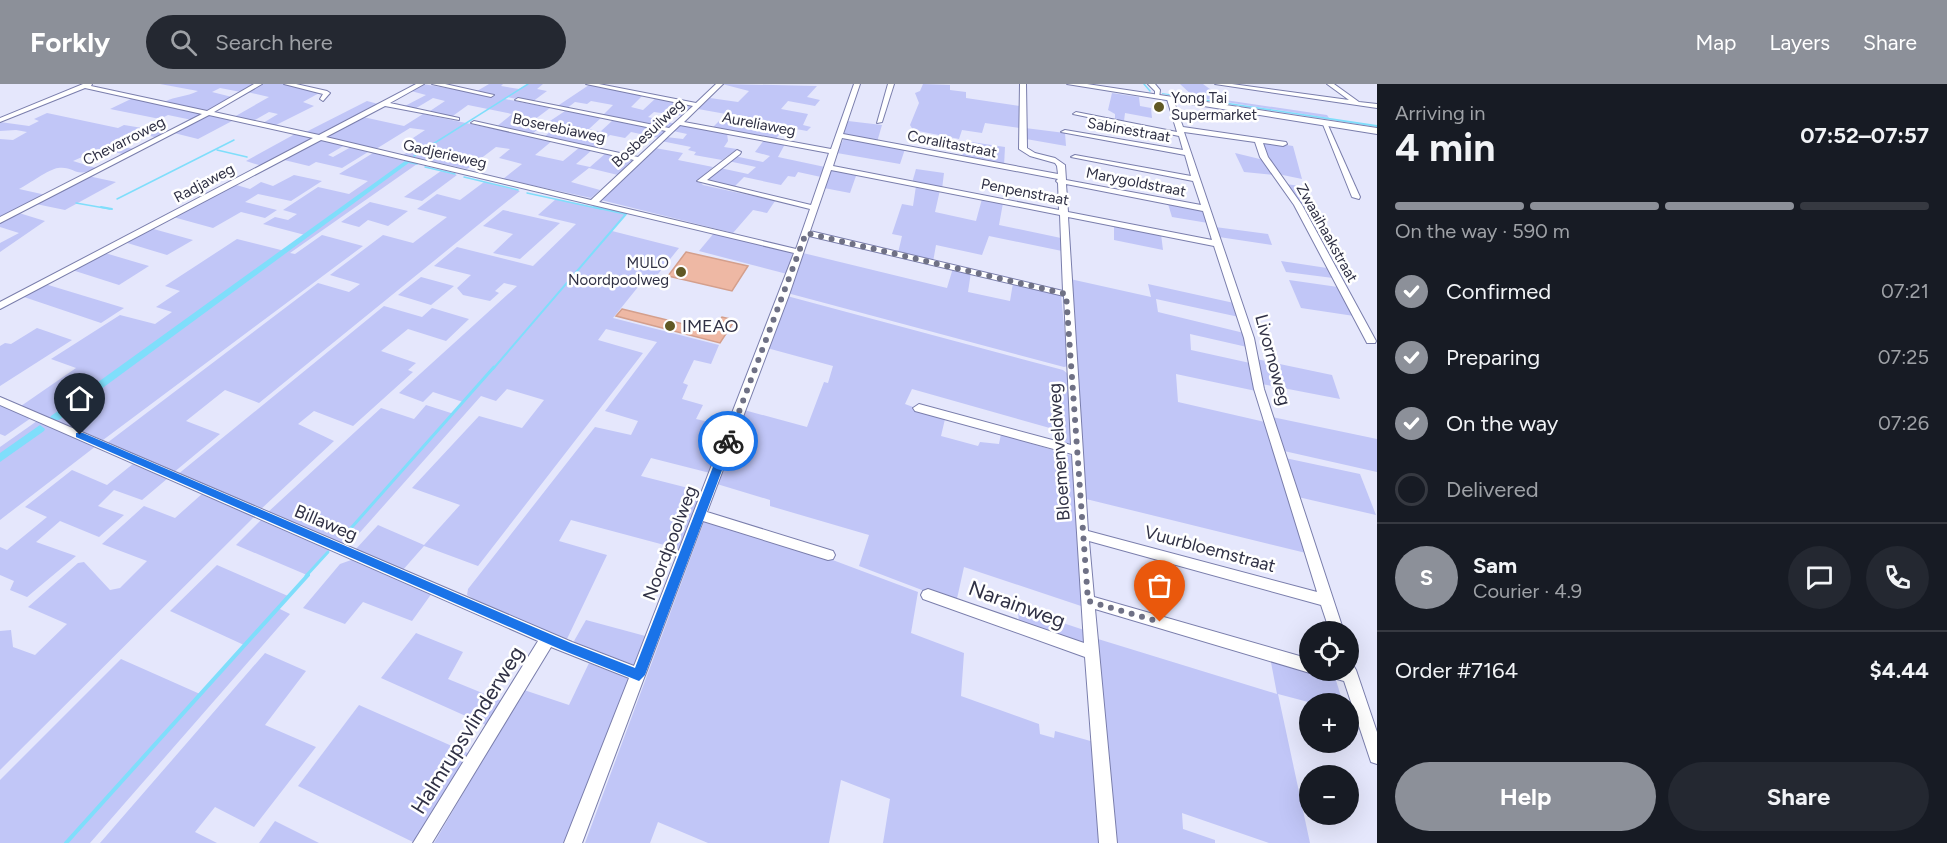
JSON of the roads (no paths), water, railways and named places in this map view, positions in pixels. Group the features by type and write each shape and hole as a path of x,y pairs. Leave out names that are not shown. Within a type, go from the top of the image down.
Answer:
{"main road":[{"path":"1071,84 1157,94 1170,99 1377,131"}],"street":[{"name":"Chevarroweg","path":"0,220 259,84"},
{"path":"287,84 325,92 327,93 323,99"},
{"name":"Radjaweg","path":"0,306 421,84"},
{"path":"435,84 491,95"},
{"path":"589,84 697,105"},
{"name":"Bosbesuilweg","path":"594,201 720,84"},
{"name":"Noordpoolweg","path":"573,843 799,252 857,84"},
{"path":"879,122 891,84"},
{"path":"1023,84 1023,149 1031,154 1057,161 1060,165 1060,179"},
{"path":"1151,84 1157,94"},
{"path":"1218,84 1377,106"},
{"path":"1264,84 1272,92"},
{"path":"1330,84 1359,104"},
{"name":"Gadjerieweg","path":"87,85 594,201 799,252"},
{"path":"0,120 87,85"},
{"name":"Livornoweg","path":"1170,99 1248,338 1259,389 1334,621"},
{"path":"518,100 671,130"},
{"path":"385,104 457,119"},
{"path":"0,111 14,113"},
{"path":"1076,114 1182,132 1283,144"},
{"name":"Boserebiaweg","path":"474,123 639,159"},
{"name":"Aureliaweg","path":"679,123 834,152"},
{"path":"1324,123 1356,197"},
{"name":"Sabinestraat","path":"1065,132 1188,153"},
{"name":"Coralitastraat","path":"840,136 1060,179"},
{"name":"Zwaaihaakstraat","path":"1258,140 1264,157 1298,205 1371,341"},
{"path":"737,152 701,181 814,208"},
{"path":"1075,158 1197,179"},
{"name":"Penpenstraat","path":"828,167 1217,244"},
{"name":"Marygoldstraat","path":"1060,179 1207,209"},
{"name":"Bloemenveldweg","path":"1060,179 1082,534 1108,843"},
{"path":"806,233 1066,294"},
{"name":"Billaweg","path":"0,401 548,639 639,675"},
{"path":"919,408 1077,451"},
{"path":"700,515 828,555"},
{"name":"Vuurbloemstraat","path":"1082,534 1328,601"},
{"name":"Narainweg","path":"928,595 1092,653"},
{"path":"1088,601 1299,663"},
{"name":"Halmrupsvlinderweg","path":"422,843 548,639"},
{"path":"1352,681 1377,756"}],"waterway":[{"path":"414,156 528,84"},
{"path":"1144,84 1150,91"},
{"path":"117,199 234,140"},
{"path":"217,150 247,157"},
{"path":"407,162 417,164"},
{"path":"55,418 407,162"},
{"path":"425,167 455,174"},
{"path":"464,177 518,190"},
{"path":"527,193 601,209"},
{"path":"76,203 110,209"},
{"path":"101,207 112,209"},
{"path":"493,369 626,214 594,207"},
{"path":"344,536 494,367"},
{"path":"0,458 40,429"},
{"path":"306,576 328,552"},
{"path":"66,843 308,575"}],"place":[{"name":"Yong Tai Supermarket","path":"1159,107"},
{"name":"MULO Noordpoolweg","path":"681,272"},
{"name":"IMEAO","path":"670,326"}]}
